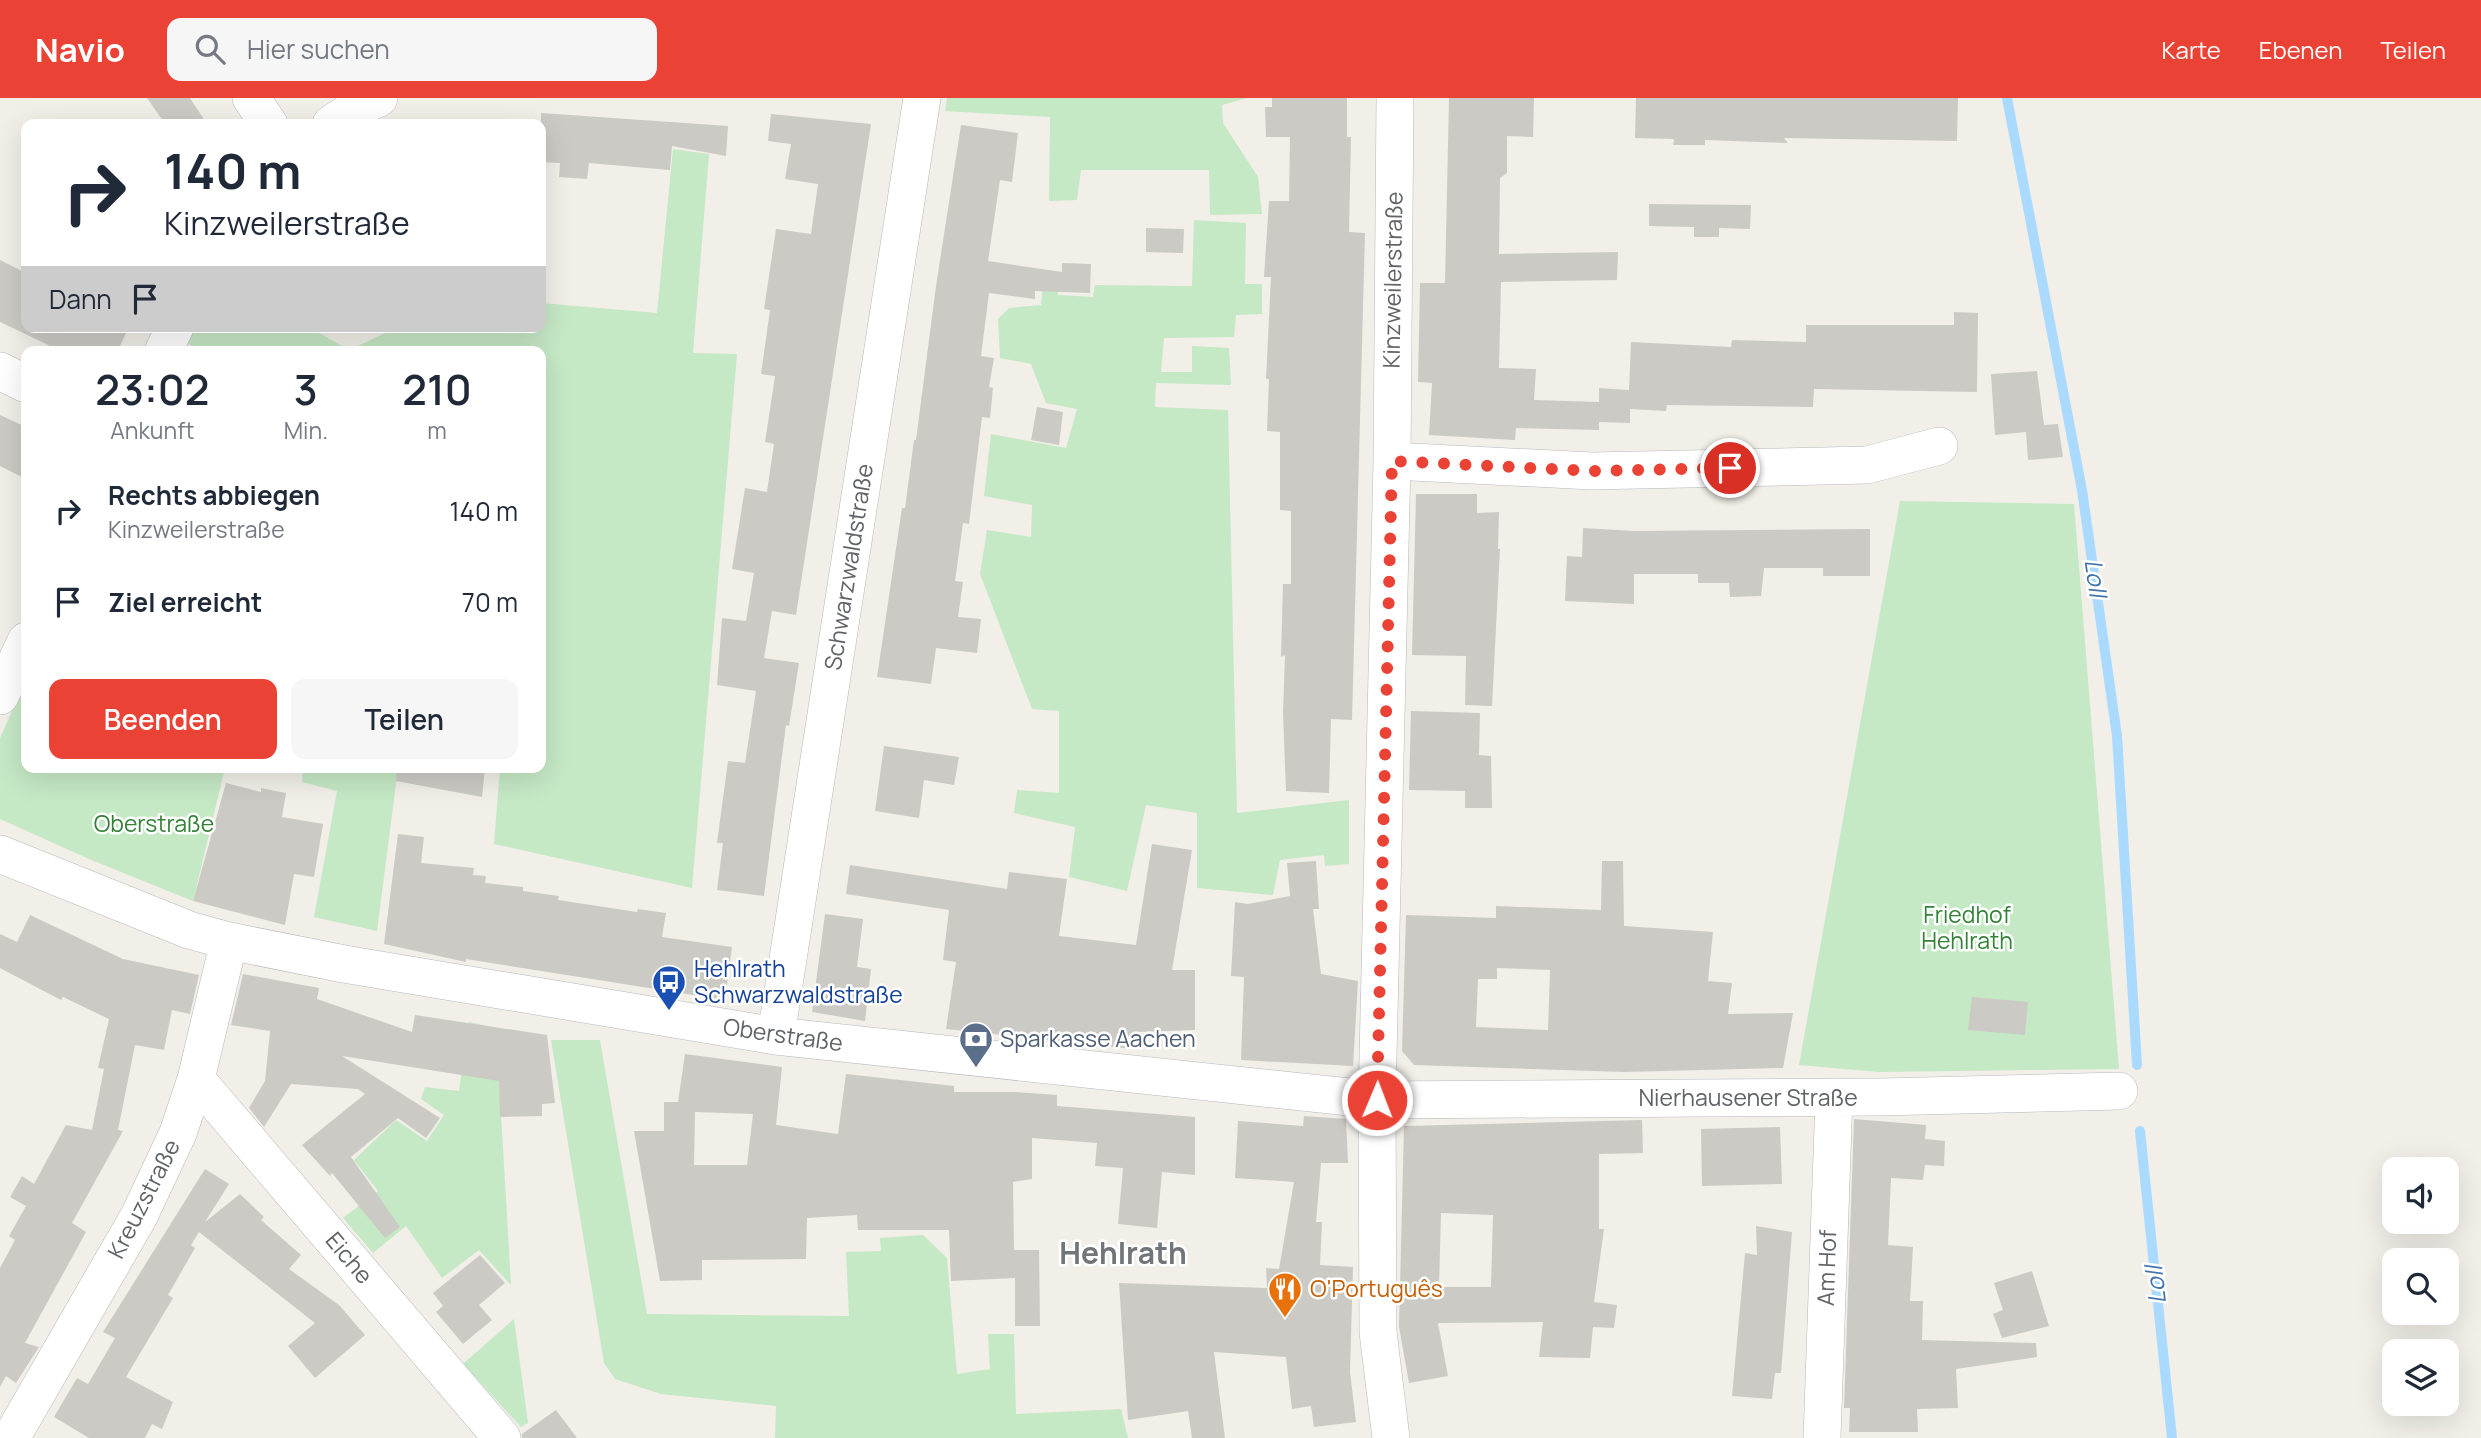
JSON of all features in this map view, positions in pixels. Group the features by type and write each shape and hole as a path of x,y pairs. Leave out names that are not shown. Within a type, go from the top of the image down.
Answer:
{"street":[{"path":"251,98 266,119"},
{"path":"338,119 379,98"},
{"name":"Schwarzwaldstraße","path":"776,1036 922,98"},
{"name":"Kinzweilerstraße","path":"1391,1438 1378,1332 1377,1100 1392,461 1395,98"},
{"path":"0,371 21,382"},
{"path":"1392,461 1592,471 1867,466 1939,446"},
{"path":"0,696 21,652"},
{"name":"Oberstraße","path":"0,854 189,930 344,964 776,1036 1377,1100"},
{"name":"Kreuzstraße","path":"11,1438 139,1216 178,1133 195,1079 229,940"},
{"name":"Eiche","path":"195,1079 502,1438"},
{"name":"Nierhausener Straße","path":"1377,1100 1834,1097 2119,1091"},
{"name":"Am Hof","path":"1822,1438 1834,1097"}],"green space":[{"path":"947,98 1247,98 1222,105 1223,123 1258,177 1262,214 1210,215 1209,170 1081,170 1077,200 1049,201 1050,117 945,111"},
{"path":"673,149 709,154 693,353 737,354 692,888 494,844 500,773 546,773 546,346 358,346 385,333 546,333 546,303 657,313"},
{"path":"1194,220 1246,223 1245,284 1262,284 1262,314 1236,315 1234,337 1164,338 1161,372 1192,372 1192,346 1229,348 1231,385 1156,383 1155,407 1228,410 1237,813 1349,800 1349,864 1325,866 1324,855 1280,860 1273,895 1197,888 1197,813 1146,805 1127,891 1069,877 1075,827 1014,813 1017,790 1059,793 1059,711 1032,709 980,574 987,530 1031,537 1032,505 984,496 991,434 1066,448 1077,409 1046,403 1031,364 1000,358 998,319 1009,308 1041,305 1043,284 1057,284 1058,295 1093,297 1095,285 1192,286"},
{"path":"190,333 319,333 342,346 192,346 186,342"},
{"name":"Friedhof Hehlrath","path":"1900,501 2074,504 2119,1069 1879,1072 1799,1065"},
{"name":"Oberstraße","path":"21,691 21,773 224,773 193,901 0,819 0,738"},
{"path":"303,773 397,773 377,931 314,917 337,791 302,782"},
{"path":"469,1022 496,1028 511,1285 479,1250 442,1278 406,1226 373,1253 343,1218 378,1191 354,1160 396,1120 427,1141 444,1115 421,1099 425,1087 459,1091"},
{"path":"551,1040 600,1040 647,1314 849,1316 846,1252 881,1251 880,1238 923,1235 947,1258 957,1374 990,1369 988,1334 1014,1334 1016,1414 1121,1409 1128,1438 775,1438 776,1406 661,1394 615,1379 604,1363"},
{"path":"514,1319 528,1423 521,1427 463,1364"}],"building":[{"path":"147,98 190,98 204,119 162,119"},
{"path":"1272,98 1347,98 1347,137 1351,137 1349,232 1365,233 1352,720 1331,719 1329,793 1286,791 1283,713 1285,655 1281,657 1283,584 1291,584 1291,511 1280,510 1280,432 1267,431 1269,379 1266,379 1271,277 1264,277 1269,201 1289,201 1290,137 1266,137 1265,107 1272,107"},
{"path":"1449,98 1534,98 1533,137 1507,136 1507,173 1500,178 1499,254 1618,252 1617,280 1501,282 1499,368 1536,369 1534,400 1599,402 1599,388 1629,390 1631,342 1731,347 1732,340 1806,342 1806,325 1954,325 1954,312 1978,313 1977,392 1814,389 1813,407 1667,405 1666,411 1630,409 1630,423 1599,422 1599,430 1516,428 1515,440 1429,435 1432,383 1418,382 1420,283 1445,283"},
{"path":"1636,98 1958,98 1957,141 1784,138 1788,143 1705,140 1705,145 1673,145 1674,139 1635,138"},
{"path":"541,113 728,126 726,156 672,146 670,170 589,163 587,179 559,177 560,163 546,162 546,119 541,119"},
{"path":"771,114 871,124 796,615 772,611 764,658 799,663 789,726 786,725 764,896 717,890 723,843 717,843 728,761 745,763 756,691 717,685 722,618 746,621 754,573 732,569 745,488 767,492 774,444 765,442 775,376 761,374 770,310 764,309 776,229 811,234 818,184 785,179 791,144 768,141"},
{"path":"961,125 1018,133 1012,182 1000,180 988,261 1062,272 1062,263 1091,264 1090,293 1035,291 1035,299 989,293 981,356 994,358 989,387 993,388 990,418 982,417 969,524 963,523 955,581 963,582 958,617 981,619 977,653 936,648 931,684 877,677 902,508 905,508 916,440"},
{"path":"1649,204 1751,205 1750,229 1719,228 1719,237 1694,237 1694,227 1649,226"},
{"path":"1146,228 1184,229 1183,253 1146,252"},
{"path":"0,260 21,270 21,332 0,322"},
{"path":"23,333 126,333 120,346 50,346"},
{"path":"2037,371 2044,425 2058,424 2063,457 2028,460 2026,432 1995,435 1991,374"},
{"path":"1037,407 1063,412 1059,445 1031,440"},
{"path":"0,415 21,425 21,476 0,466"},
{"path":"1416,494 1477,494 1477,513 1499,512 1500,549 1492,706 1465,705 1466,656 1412,655"},
{"path":"1583,528 1634,531 1870,529 1870,576 1823,576 1823,568 1764,568 1761,596 1730,597 1729,583 1698,583 1698,574 1634,574 1634,604 1565,601 1567,556 1582,557"},
{"path":"1411,711 1480,713 1479,755 1491,756 1492,808 1465,808 1465,791 1409,790"},
{"path":"884,746 959,757 954,785 924,780 919,818 875,811"},
{"path":"397,773 484,773 482,797 396,781"},
{"path":"226,783 261,792 261,788 286,793 282,817 323,824 314,877 294,874 285,925 193,901"},
{"path":"398,834 424,837 421,863 474,868 473,875 486,876 485,883 523,887 523,891 559,896 558,900 637,912 638,909 666,913 662,937 732,947 725,1000 466,959 466,962 384,944"},
{"path":"1152,844 1192,850 1172,970 1195,970 1195,1030 1136,1032 1134,1049 946,1029 956,962 943,960 949,910 846,894 850,865 1007,889 1009,872 1067,879 1059,936 1136,945"},
{"path":"1316,861 1319,909 1313,909 1321,974 1358,981 1353,1066 1241,1060 1244,977 1231,976 1235,902 1248,904 1290,896 1287,863"},
{"path":"1602,861 1623,861 1624,926 1713,932 1708,981 1732,983 1728,1014 1793,1013 1783,1068 1624,1072 1414,1065 1402,1051 1406,915 1496,918 1496,906 1601,910","holes":["1497,968 1550,970 1548,1030 1476,1027 1478,979 1497,979"]},
{"path":"825,914 863,919 857,967 871,969 865,1021 812,1012"},
{"path":"30,915 123,959 199,975 190,1014 172,1010 164,1050 135,1045 118,1130 123,1131 72,1223 86,1232 25,1343 39,1347 16,1383 6,1376 0,1387 0,1268 15,1240 9,1236 26,1206 10,1197 22,1176 34,1184 66,1125 92,1130 104,1069 98,1068 109,1019 63,997 61,1000 0,968 0,934 17,942"},
{"path":"243,974 319,988 317,999 412,1032 415,1015 547,1035 555,1103 542,1104 542,1116 500,1117 499,1081 342,1056 440,1118 426,1138 398,1118 351,1157 400,1227 385,1238 332,1173 330,1176 302,1145 365,1094 358,1089 291,1084 264,1127 249,1108 265,1081 270,1031 231,1025"},
{"path":"1972,997 2028,1002 2025,1035 1968,1030"},
{"path":"685,1054 782,1067 776,1125 838,1134 846,1074 954,1086 954,1092 1057,1095 1057,1106 1195,1117 1195,1175 1162,1172 1157,1228 1118,1224 1123,1168 1095,1166 1097,1143 1032,1138 1032,1179 1013,1182 1014,1250 1039,1250 1040,1326 1015,1326 1015,1278 951,1281 949,1230 858,1230 857,1215 807,1218 806,1259 702,1260 702,1280 660,1281 634,1131 664,1131 664,1102 678,1102","holes":["695,1112 753,1114 747,1165 694,1165"]},
{"path":"1304,1116 1346,1119 1348,1163 1321,1163 1316,1222 1322,1222 1320,1265 1353,1267 1350,1372 1356,1422 1314,1427 1311,1406 1292,1409 1286,1357 1214,1352 1225,1438 1192,1438 1188,1411 1128,1420 1119,1283 1267,1288 1266,1268 1279,1269 1294,1182 1235,1178 1238,1121 1303,1126"},
{"path":"1854,1119 1926,1125 1925,1139 1945,1141 1944,1166 1925,1165 1923,1180 1891,1178 1888,1245 1913,1247 1910,1301 1923,1301 1922,1340 2036,1343 2037,1357 1956,1369 1958,1408 1917,1409 1918,1432 1849,1432 1850,1408 1844,1408"},
{"path":"1642,1120 1643,1153 1599,1154 1599,1229 1604,1229 1594,1302 1617,1305 1614,1328 1593,1327 1590,1358 1539,1357 1543,1322 1438,1323 1448,1376 1409,1383 1399,1327 1404,1126","holes":["1441,1213 1493,1215 1491,1287 1439,1287"]},
{"path":"1780,1127 1782,1184 1702,1186 1701,1129"},
{"path":"205,1169 229,1184 205,1222 240,1194 264,1217 261,1220 301,1255 289,1269 339,1305 365,1335 315,1378 288,1346 315,1323 199,1232 191,1245 195,1248 168,1295 173,1298 126,1377 173,1402 162,1429 152,1424 145,1438 89,1438 54,1417 77,1378 88,1384 115,1338 103,1332"},
{"path":"1756,1226 1792,1232 1781,1373 1775,1373 1772,1399 1732,1396 1745,1253 1757,1255"},
{"path":"480,1255 505,1283 479,1305 492,1320 463,1344 436,1312 443,1306 433,1293"},
{"path":"2032,1271 2049,1326 2002,1338 1993,1314 2003,1310 1994,1283"},
{"path":"556,1410 577,1438 522,1438 522,1434"}],"waterway":[{"name":"Loll","path":"2007,98 2082,490 2117,736 2137,1065"},
{"name":"Loll","path":"2140,1131 2172,1438"}],"place":[{"name":"Hehlrath Schwarzwaldstraße","path":"669,1012"},
{"name":"Sparkasse Aachen","path":"976,1069"},
{"name":"O'Português","path":"1285,1319"}],"district":[{"name":"Hehlrath","path":"1123,1254"}],"route":[{"path":"1377,1100 1392,461 1592,471 1730,468"}]}
